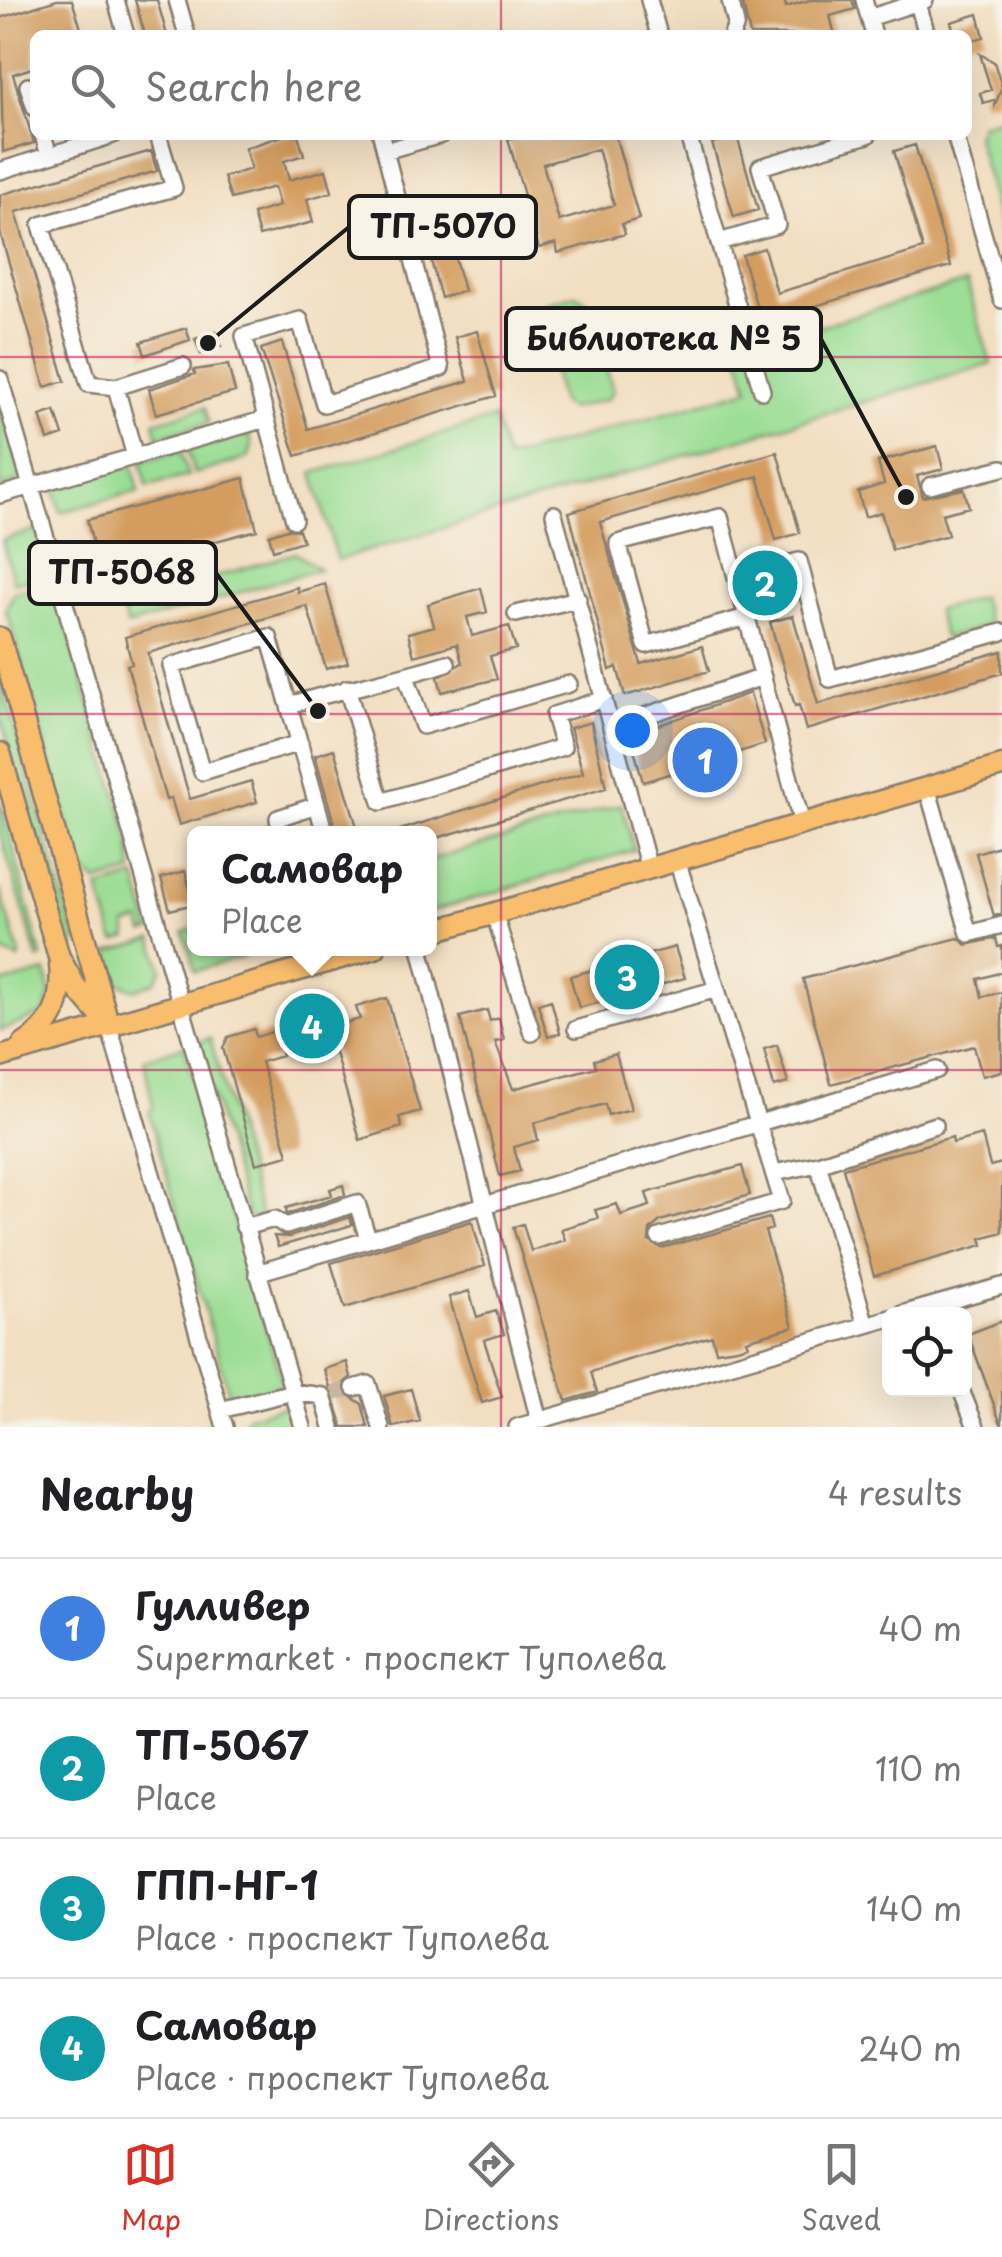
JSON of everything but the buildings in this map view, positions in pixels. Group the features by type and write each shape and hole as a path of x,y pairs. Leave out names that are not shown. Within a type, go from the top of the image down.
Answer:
{"main road":[{"path":"0,638 109,1026"},
{"path":"0,753 59,958 62,988 57,1010 48,1025 4,1056"},
{"path":"437,930 1002,766"},
{"path":"4,1056 344,956"},
{"path":"59,958 75,986 109,1026"}],"street":[{"path":"116,0 125,30"},
{"path":"177,0 186,30"},
{"path":"649,0 658,30"},
{"path":"730,0 734,30"},
{"path":"864,0 873,30"},
{"path":"869,18 920,1 926,30"},
{"path":"28,86 30,92"},
{"path":"44,140 49,155"},
{"path":"0,170 97,140"},
{"path":"160,140 174,188 40,225 89,384 116,387 183,366"},
{"path":"689,140 762,392"},
{"path":"719,242 777,225 760,167 851,140"},
{"path":"957,140 1002,300"},
{"path":"294,520 244,336 300,320 324,404 441,368 383,143"},
{"path":"0,380 303,1427"},
{"path":"116,387 135,457"},
{"path":"0,494 266,420"},
{"path":"930,486 1002,468"},
{"path":"554,514 649,868"},
{"path":"746,617 646,645 618,543 720,517 802,824"},
{"path":"736,578 798,560 830,679 1002,632"},
{"path":"516,614 578,599"},
{"path":"300,743 202,772 172,666 269,637 289,704 300,743 323,826"},
{"path":"289,704 347,688 366,688 447,662"},
{"path":"406,676 422,726 569,684"},
{"path":"611,727 763,677"},
{"path":"347,688 382,802 563,748 554,715 604,699"},
{"path":"927,788 968,934 1002,925"},
{"path":"279,826 278,818 317,805"},
{"path":"659,1237 782,1201 677,860"},
{"path":"494,914 532,1033"},
{"path":"422,956 539,1420"},
{"path":"576,1029 717,989"},
{"path":"109,1026 225,1427"},
{"path":"257,1273 936,1070"},
{"path":"774,1173 818,1164 935,1126"},
{"path":"818,1164 866,1325"},
{"path":"244,1227 275,1218 286,1226 357,1203 368,1239"},
{"path":"932,1307 1002,1286"},
{"path":"517,1427 882,1320"},
{"path":"354,1388 368,1384 380,1427"},
{"path":"220,1410 293,1392 327,1395 332,1427"},
{"path":"964,1397 976,1427"}],"green space":[{"path":"1002,118 1002,234 976,136 981,124"},
{"path":"967,282 991,364 337,560 313,473 494,418 506,459 749,389 738,350"},
{"path":"576,295 588,303 613,391 607,400 569,409 561,404 537,311 544,304"},
{"path":"0,400 21,472 17,483 0,488"},
{"path":"205,407 209,423 158,437 154,422"},
{"path":"249,434 252,446 248,458 194,474 188,450"},
{"path":"181,451 188,476 147,486 141,461"},
{"path":"132,464 139,491 61,512 54,486"},
{"path":"37,530 49,573 14,583 2,540"},
{"path":"295,553 319,569 127,626 121,605"},
{"path":"53,582 130,839 133,872 97,882 79,865 6,609 14,592"},
{"path":"981,597 989,626 944,638 936,610"},
{"path":"0,677 76,942 73,949 67,945 0,715"},
{"path":"0,800 42,957 38,959 0,832"},
{"path":"622,804 634,850 437,910 437,858"},
{"path":"136,877 151,931 144,933 141,921 126,925 128,938 115,942 99,888"},
{"path":"0,889 20,955 19,959 0,951"},
{"path":"153,939 162,969 155,982 134,990 119,983 109,952"},
{"path":"191,956 243,956 243,957 195,971"},
{"path":"46,972 51,995 43,1014 0,1031 0,984"},
{"path":"210,1038 261,1217 252,1220 246,1211 197,1043"},
{"path":"184,1046 283,1385 230,1398 149,1113 153,1107 144,1059"},
{"path":"288,1406 296,1427 241,1427 248,1416"}],"tunnel":[{"path":"332,1394 354,1388"}],"place":[{"name":"ТП-5070","path":"208,343"},
{"name":"Библиотека № 5","path":"906,497"},
{"name":"ТП-5067","path":"765,583"},
{"name":"ТП-5068","path":"318,711"},
{"name":"Гулливер","path":"705,760"},
{"name":"ГПП-НГ-1","path":"627,977"},
{"name":"Самовар","path":"312,1026"}]}
